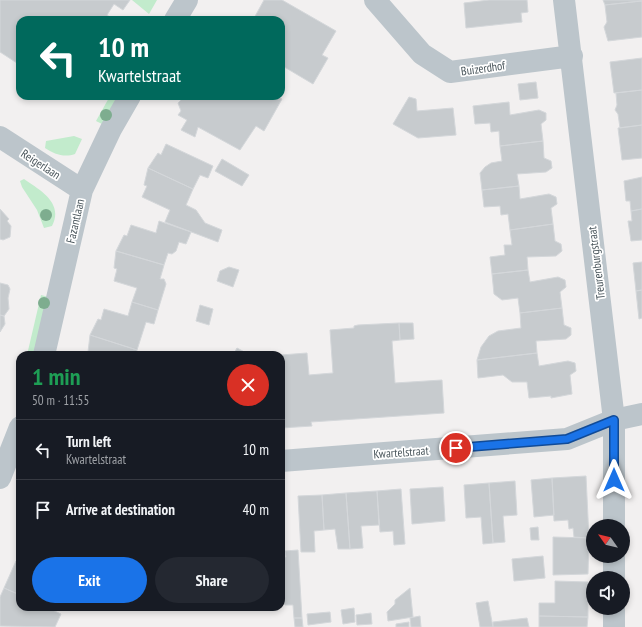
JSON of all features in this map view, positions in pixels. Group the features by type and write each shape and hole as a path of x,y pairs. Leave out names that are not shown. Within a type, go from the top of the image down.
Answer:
{"street":[{"path":"177,16 187,0"},
{"name":"Buizerdhof","path":"375,0 422,54 450,72 572,56"},
{"name":"Treurenburgstraat","path":"564,0 572,56 614,420 614,519"},
{"name":"Fazantlaan","path":"45,351 82,190 111,129 128,100"},
{"name":"Reigerlaan","path":"0,137 82,190"},
{"name":"Kwartelstraat","path":"285,461 567,439 614,420 642,414"},
{"path":"0,478 16,441"},
{"path":"614,615 614,627"}],"green space":[{"path":"132,0 157,0 149,14"},
{"path":"108,100 116,100 102,124 96,121"},
{"path":"74,136 82,139 75,154 67,156 59,155 45,148 46,141"},
{"path":"24,179 43,193 53,204 55,218 52,226 44,228 37,210 22,187 20,181"},
{"path":"41,295 49,297 35,351 28,351"}],"building":[{"path":"0,0 130,0 123,10 114,4 107,15 108,16 16,16 16,62 0,52"},
{"path":"264,0 282,0 336,31 322,55 328,58 313,84 285,67 285,16 255,16"},
{"path":"489,0 527,0 528,12 521,13 522,22 466,28 464,3"},
{"path":"603,0 642,0 642,1 605,5"},
{"path":"642,1 642,37 608,41 604,27 607,22 605,5"},
{"path":"642,58 642,90 614,93 610,62"},
{"path":"536,82 538,98 520,100 518,84"},
{"path":"642,90 642,125 620,128 618,114 615,110 617,105 616,93"},
{"path":"409,97 416,99 417,111 453,108 456,135 418,138 393,124"},
{"path":"181,100 281,100 264,131 256,126 240,150 198,127 195,137 181,130 187,120 178,115 181,111 178,103"},
{"path":"509,102 510,115 539,110 546,113 546,120 541,124 543,141 500,146 499,131 491,132 490,123 475,124 473,106"},
{"path":"642,125 642,158 622,160 618,128"},
{"path":"543,141 544,158 551,161 552,168 546,172 517,174 519,186 482,190 480,173 491,163 502,161 500,146"},
{"path":"166,144 213,166 208,178 200,175 193,189 148,168 158,153 161,155"},
{"path":"222,159 249,175 242,186 215,171"},
{"path":"148,168 193,189 186,205 196,210 205,223 222,230 218,242 165,222 170,210 142,197 147,186 144,185"},
{"path":"642,177 642,209 631,211 630,201 626,201 624,181"},
{"path":"519,186 520,199 549,194 556,197 557,204 551,208 553,224 510,230 508,214 501,215 500,206 484,207 482,190"},
{"path":"0,209 9,219 7,221 11,226 10,237 3,240 0,239"},
{"path":"642,209 642,240 631,241 628,221 632,221 631,211"},
{"path":"159,221 191,232 186,244 179,242 176,251 172,254 168,253 164,265 116,251 124,235 127,236 131,225 156,233"},
{"path":"553,224 555,241 561,244 562,251 556,256 527,257 528,270 492,274 490,257 505,255 504,245 512,245 510,230"},
{"path":"116,251 164,265 160,279 164,279 166,284 158,310 132,302 137,288 114,281 117,269 114,268"},
{"path":"642,262 642,290 636,291 633,263"},
{"path":"229,267 239,270 233,287 217,281 220,271"},
{"path":"528,270 530,282 558,277 565,280 566,287 560,292 562,308 520,313 518,298 502,300 494,294 492,274"},
{"path":"0,283 8,285 10,289 8,298 9,309 4,316 0,315"},
{"path":"642,290 642,318 639,319 636,291"},
{"path":"132,302 158,310 154,324 146,322 137,350 90,335 98,319 101,320 104,309 128,316"},
{"path":"200,305 213,309 209,325 196,321"},
{"path":"562,308 564,325 571,328 571,335 566,339 536,341 537,353 477,360 481,347 489,336 498,331 521,328 520,313"},
{"path":"0,315 4,316 5,324 0,332"},
{"path":"399,323 400,340 392,341 395,383 442,380 444,413 311,422 312,426 285,428 285,355 307,353 309,375 333,373 330,330 354,328 354,326"},
{"path":"399,323 413,323 414,339 400,340"},
{"path":"90,335 137,350 137,351 88,351"},
{"path":"237,348 243,351 235,351"},
{"path":"537,353 539,366 568,361 575,363 576,371 570,375 572,394 551,398 551,396 529,398 527,382 512,382 503,375 478,378 477,360"},
{"path":"586,476 588,519 586,519 586,538 574,537 573,528 569,529 568,520 554,521 552,478"},
{"path":"552,478 554,515 534,517 531,480"},
{"path":"515,481 517,515 503,516 505,542 493,543 489,483"},
{"path":"489,483 493,543 483,544 481,517 466,518 464,485"},
{"path":"443,487 445,521 412,524 410,489"},
{"path":"401,489 405,544 394,545 393,531 380,532 377,491"},
{"path":"377,491 379,525 361,526 363,548 350,549 346,493"},
{"path":"346,493 350,549 338,549 335,529 324,530 322,495"},
{"path":"322,495 324,530 314,531 315,552 301,552 298,496"},
{"path":"538,527 539,540 531,540 530,528"},
{"path":"553,537 586,538 586,563 588,563 588,571 586,571 586,574 553,575"},
{"path":"298,550 302,618 294,618 293,605 285,605 285,551"},
{"path":"543,556 545,578 514,581 512,559"},
{"path":"16,561 16,593 4,588"},
{"path":"555,581 586,582 586,615 588,615 588,617 539,616 539,603 555,603"},
{"path":"4,588 16,593 16,611 55,611 61,614 55,627 0,626 0,597"},
{"path":"410,588 413,617 388,621 387,612 395,604 395,600"},
{"path":"488,601 493,627 480,627 476,603"},
{"path":"354,608 355,622 343,624 341,610"},
{"path":"330,612 331,622 308,625 307,614"},
{"path":"371,613 372,624 357,625 356,615"},
{"path":"420,616 421,627 411,627 410,618"},
{"path":"539,616 588,617 587,627 539,627"},
{"path":"294,618 302,618 303,627 295,627"},
{"path":"527,618 529,627 493,627 493,622"},
{"path":"409,622 409,627 396,627 396,624"}],"route":[{"path":"456,448 567,439 614,420 614,480"}]}
